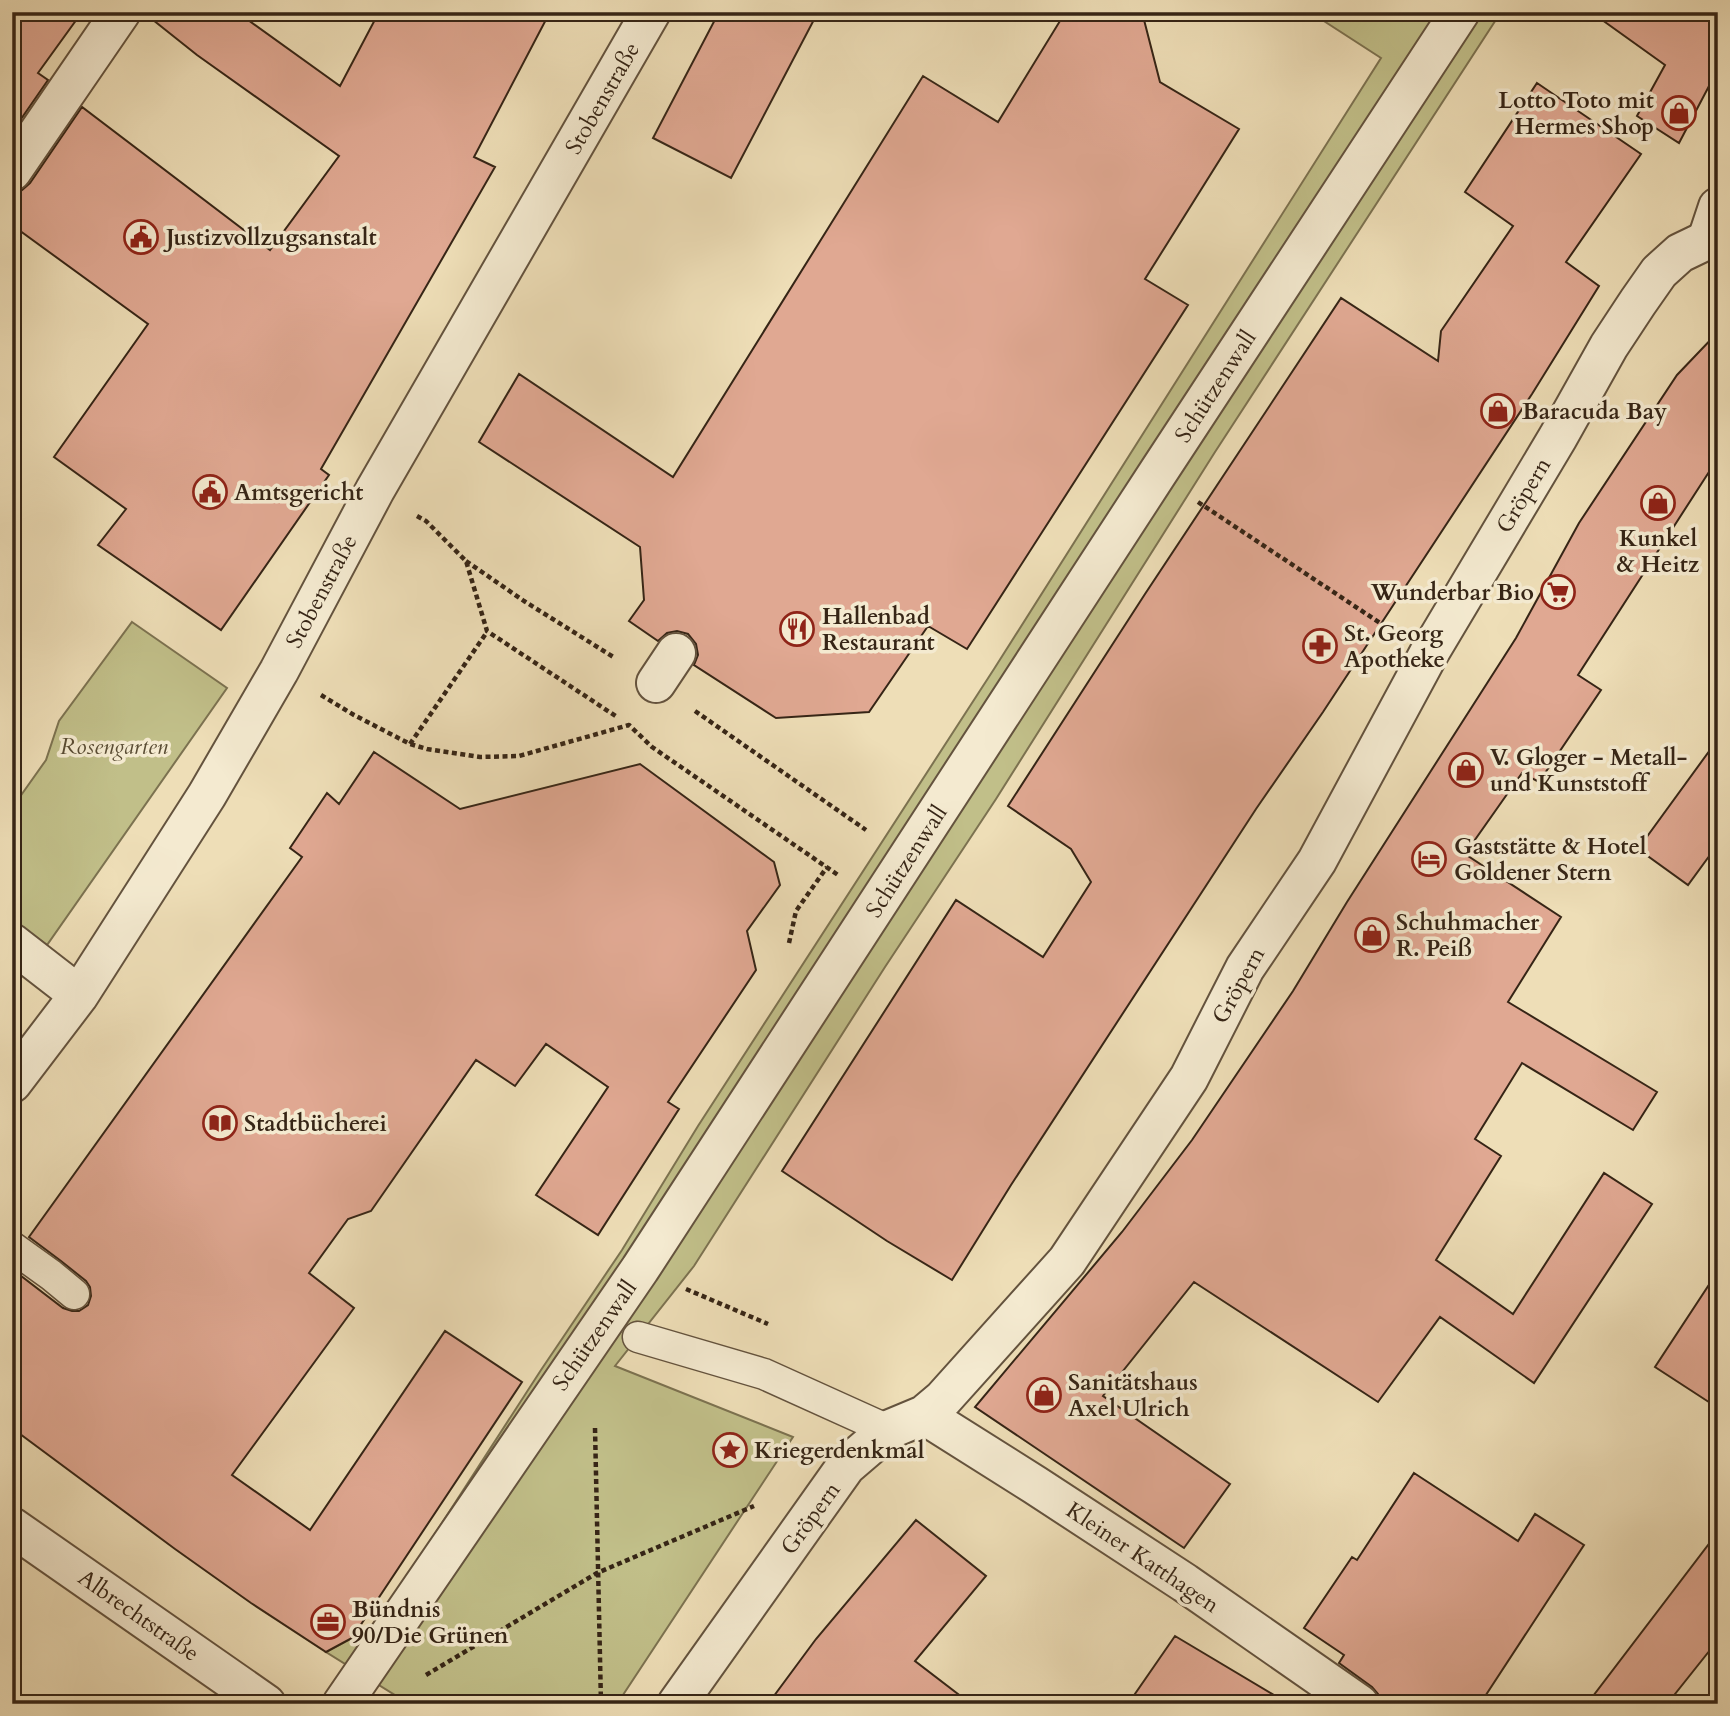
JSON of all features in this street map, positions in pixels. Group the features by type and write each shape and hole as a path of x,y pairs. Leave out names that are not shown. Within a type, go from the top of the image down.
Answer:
{"street":[{"path":"12,171 121,12"},
{"name":"Stobenstraße","path":"12,1083 79,995 207,795 279,671 375,490 652,12"},
{"name":"Schützenwall","path":"342,1704 640,1269 1460,12"},
{"name":"Gröpern","path":"677,1704 846,1466 888,1430 924,1415 943,1399 1067,1261 1189,1077 1245,968 1317,861 1428,655 1609,346 1659,272 1680,253 1714,230"},
{"path":"12,943 79,995"},
{"name":"Kleiner Katthagen","path":"924,1415 1173,1576 1359,1704"},
{"name":"Albrechtstraße","path":"12,1527 266,1704"}],"lane":[{"path":"12,1247 74,1294"},
{"path":"638,1337 764,1374 888,1430"}],"path":[{"path":"1157,474 1428,655"},
{"path":"375,490 426,521 466,561 524,601 666,668 907,858"},
{"path":"466,561 487,631 629,725 652,747 878,904"},
{"path":"411,744 487,631"},
{"path":"279,671 354,715 411,744 427,749 480,757 519,755 629,725"},
{"path":"595,1420 601,1704"},
{"path":"419,1679 597,1573 759,1504"}],"green space":[{"path":"1310,12 1501,12 1215,452 996,799 694,1266 615,1366 793,1437 617,1704 420,1704 403,1700 326,1652 352,1638 363,1645 622,1250 698,1126 994,669 1381,58"},
{"name":"Rosengarten","path":"132,622 227,688 47,945 12,920 12,808 46,760 59,721"}],"building":[{"path":"12,12 82,12 38,73 48,80 12,132"},
{"path":"143,12 237,12 340,86 379,12 550,12 474,157 495,167 321,469 329,475 221,630 98,545 126,509 54,457 148,324 12,225 12,193 22,190 30,183 82,107 270,250 339,156 197,55"},
{"path":"719,12 818,12 731,178 653,138"},
{"path":"1078,12 1142,12 1160,82 1239,129 1145,279 1188,305 967,649 928,626 869,712 776,718 694,665 698,655 696,644 688,634 677,631 667,633 658,641 629,621 644,600 640,547 479,442 519,374 673,477 923,76 998,122 1063,16"},
{"path":"1591,12 1718,12 1718,69 1679,143 1637,116 1665,65"},
{"path":"1537,83 1641,154 1566,262 1599,286 1532,394 1256,809 952,1280 887,1241 782,1171 956,900 1043,957 1091,882 1071,849 1008,806 1341,298 1438,361 1441,331 1513,226 1465,192"},
{"path":"1718,332 1718,458 1578,675 1601,690 1539,782 1522,773 1465,854 1561,917 1508,1002 1657,1092 1633,1130 1522,1063 1475,1139 1501,1156 1436,1260 1513,1314 1604,1173 1652,1204 1534,1383 1440,1317 1378,1402 1194,1282 1103,1396 1230,1484 1184,1548 975,1407 1122,1232 1192,1140 1293,991 1516,638 1579,523 1677,375"},
{"path":"1718,739 1718,844 1688,885 1638,849"},
{"path":"374,752 460,809 640,764 774,862 780,885 747,931 756,970 668,1102 679,1109 598,1235 536,1195 608,1087 546,1044 515,1086 476,1060 371,1211 348,1219 309,1273 354,1308 232,1475 310,1530 445,1331 522,1382 352,1638 326,1652 175,1549 12,1428 12,1269 63,1308 79,1311 88,1305 91,1296 86,1281 29,1237 302,857 290,848 327,793 339,804"},
{"path":"1718,1271 1718,1408 1655,1367"},
{"path":"1414,1473 1518,1541 1535,1514 1584,1545 1480,1704 1381,1704 1372,1687 1339,1663 1344,1655 1304,1628 1352,1557 1357,1560"},
{"path":"916,1520 986,1576 915,1661 971,1704 768,1704 816,1639"},
{"path":"1718,1532 1718,1640 1667,1704 1587,1704"},
{"path":"1175,1636 1289,1704 1128,1704"}],"place":[{"name":"Lotto Toto mit Hermes Shop","path":"1679,113"},
{"name":"Justizvollzugsanstalt","path":"141,237"},
{"name":"Baracuda Bay","path":"1498,411"},
{"name":"Amtsgericht","path":"210,492"},
{"name":"Kunkel & Heitz","path":"1658,503"},
{"name":"Wunderbar Bio","path":"1558,592"},
{"name":"Hallenbad Restaurant","path":"797,629"},
{"name":"St. Georg Apotheke","path":"1320,646"},
{"name":"V. Gloger - Metall- und Kunststoff","path":"1466,770"},
{"name":"Gaststätte & Hotel Goldener Stern","path":"1429,859"},
{"name":"Schuhmacher R. Peiß","path":"1372,935"},
{"name":"Stadtbücherei","path":"220,1123"},
{"name":"Sanitätshaus Axel Ulrich","path":"1044,1395"},
{"name":"Kriegerdenkmal","path":"730,1450"},
{"name":"Bündnis 90/Die Grünen","path":"328,1622"}]}
